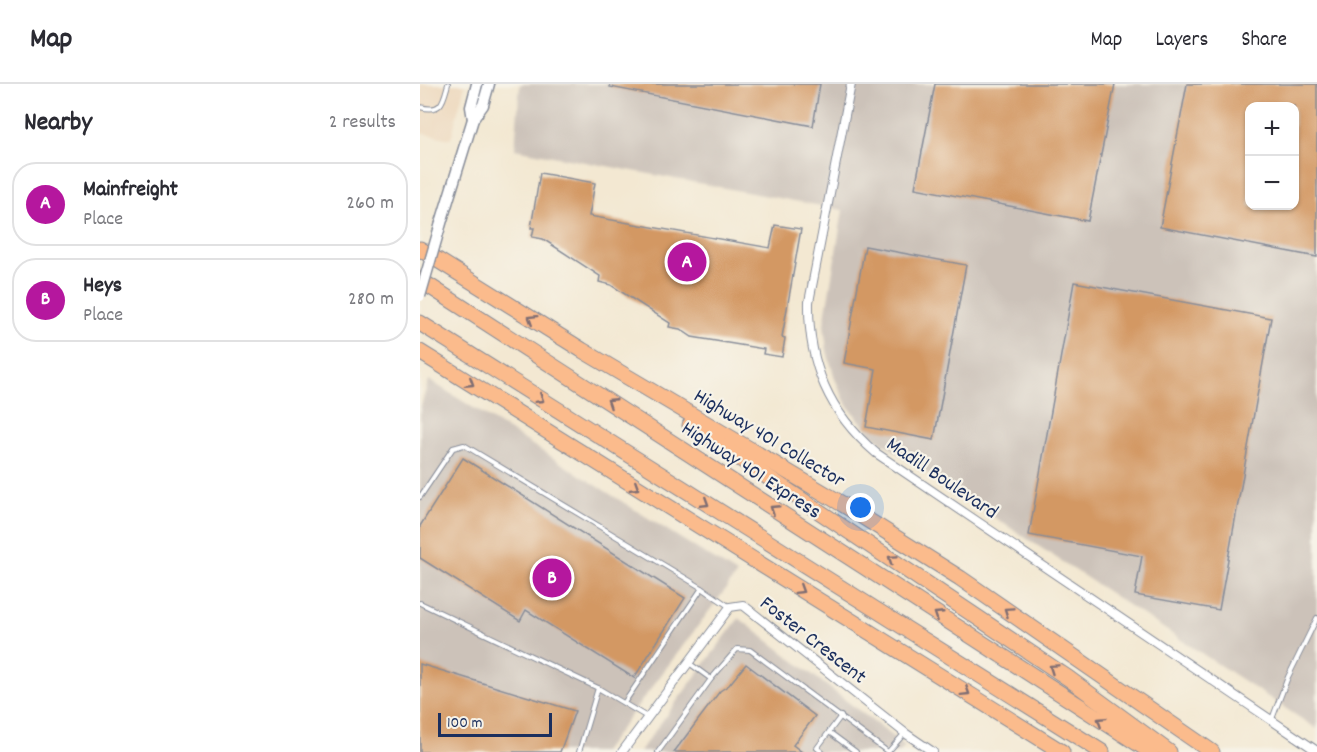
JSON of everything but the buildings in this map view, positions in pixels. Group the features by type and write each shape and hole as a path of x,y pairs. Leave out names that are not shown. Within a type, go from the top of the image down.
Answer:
{"highway":[{"name":"Highway 401 Collector","path":"420,249 582,350 844,505 951,572 1212,752"},
{"name":"Highway 401 Express","path":"420,280 1151,752"},
{"path":"420,322 1102,752"},
{"path":"582,350 1068,678 1169,752"},
{"path":"420,352 1062,752"},
{"path":"1147,706 1226,752"}],"street":[{"path":"473,119 471,107 477,84"},
{"path":"420,296 473,119 483,105 489,84"},
{"name":"Madill Boulevard","path":"851,84 809,302 808,328 815,364 838,413 876,453 1317,751"},
{"name":"Foster Crescent","path":"622,752 730,607 743,605 927,750"}],"lane":[{"path":"420,106 431,110 437,107 443,102 448,84"},
{"path":"420,497 453,448 464,445 730,607"},
{"path":"624,704 702,588"},
{"path":"420,603 598,688 647,717"},
{"path":"1271,722 1317,618"},
{"path":"658,752 711,679 737,649 750,650 888,752 905,733"},
{"path":"689,663 711,679"},
{"path":"579,752 598,688"},
{"path":"822,752 817,748 841,716"},
{"path":"829,732 856,752"}],"shaded area":[{"path":"420,84 465,84 451,139 420,133"},
{"path":"520,84 1317,84 1317,729 871,434 847,405 835,379 827,351 824,324 843,210 515,149"},
{"path":"429,380 737,574 603,752 420,752 420,409"},
{"path":"739,618 905,746 900,752 639,752"}],"place":[{"name":"Mainfreight","path":"687,262"},
{"name":"Heys","path":"552,578"}]}
